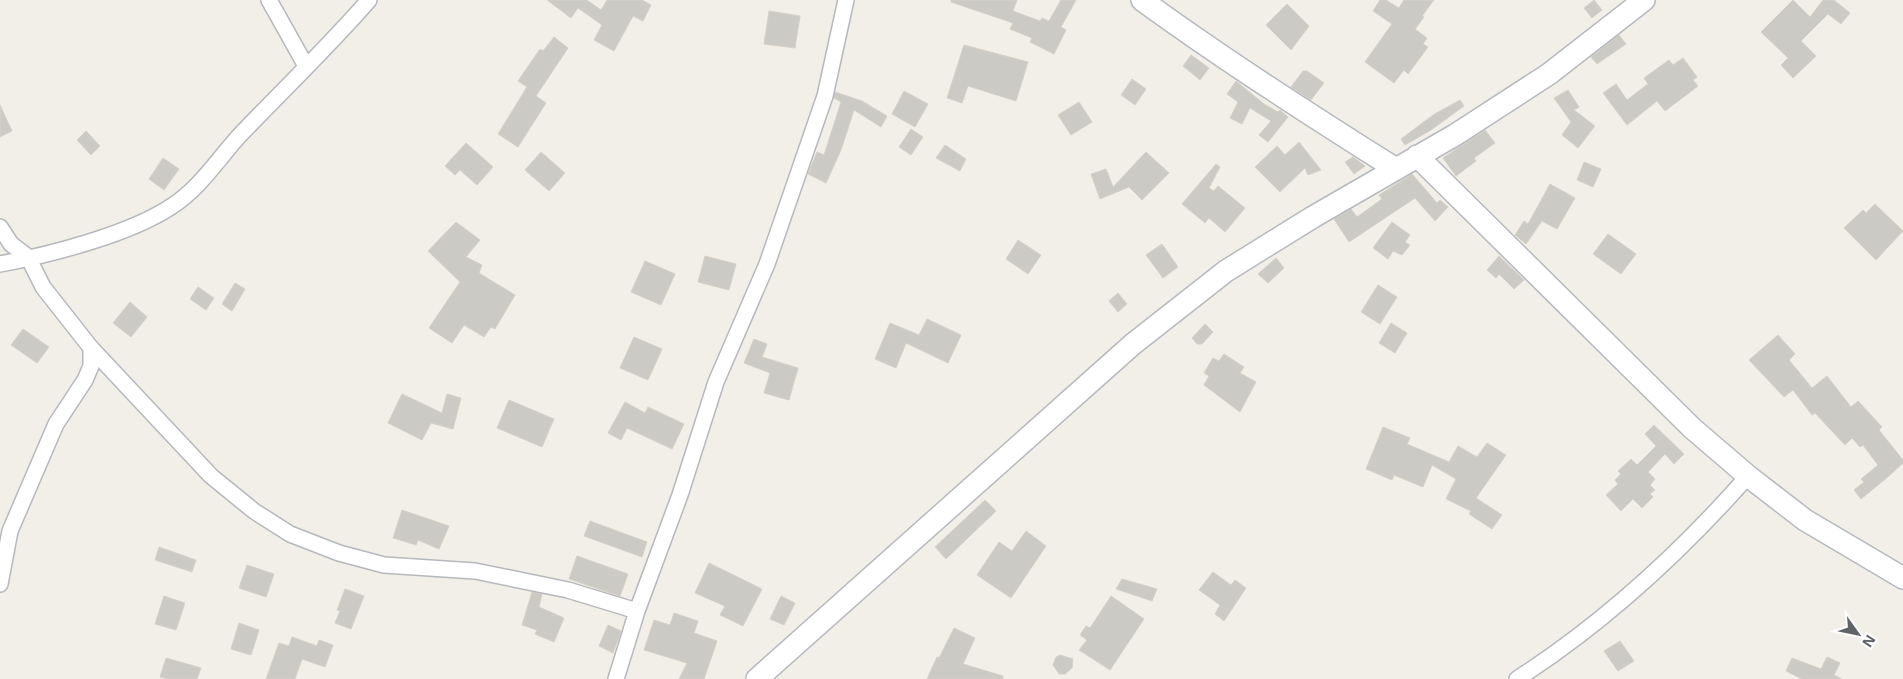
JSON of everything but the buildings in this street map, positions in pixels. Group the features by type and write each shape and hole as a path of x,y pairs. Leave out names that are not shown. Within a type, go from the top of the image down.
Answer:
{"main road":[{"path":"1142,0 1194,38 1296,106 1396,169"},
{"path":"757,679 1133,344 1226,271 1455,135 1549,74 1644,0"},
{"path":"1417,156 1692,428 1748,476 1806,520 1903,578"}],"street":[{"path":"269,0 306,66"},
{"path":"0,264 112,235 171,208 183,199 213,168 369,0"},
{"path":"616,679 637,610 680,495 716,382 767,264 812,133 824,96 846,0"},
{"path":"0,227 11,244 28,257 43,287 92,348 211,476 254,511 290,534 339,553 384,565 474,571 568,590 637,610"},
{"path":"0,584 10,531 56,424 85,380 91,366 92,348"},
{"path":"1517,679 1578,637 1641,585 1703,527 1748,476"}]}
